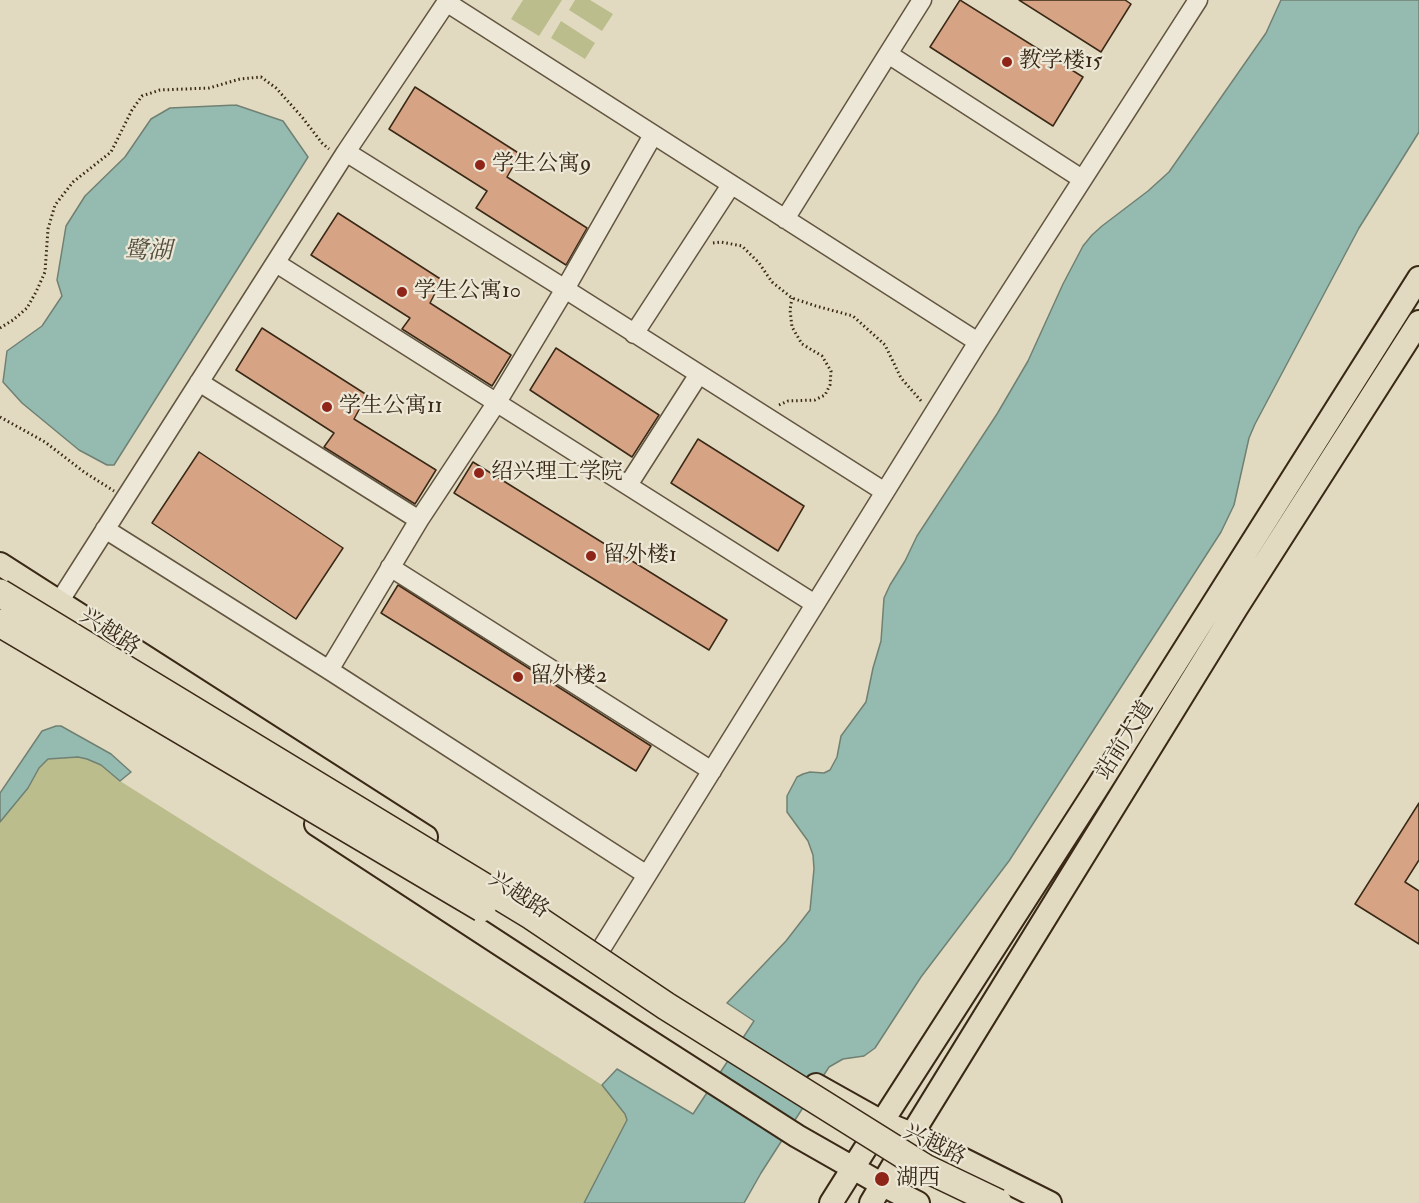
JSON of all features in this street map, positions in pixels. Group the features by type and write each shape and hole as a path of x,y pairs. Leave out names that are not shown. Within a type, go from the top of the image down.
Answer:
{"highway":[{"path":"0,593 532,916 666,1006 925,1168 998,1203"},
{"path":"0,623 523,932 654,1017 920,1183 961,1203"}],"main road":[{"name":"站前大道","path":"831,1203 1097,788 1419,278"},
{"name":"站前大道","path":"877,1194 1238,607 1419,322"},
{"name":"兴越路","path":"0,564 826,1092 882,1122 912,1134 1050,1203"},
{"name":"兴越路","path":"0,616 630,1029 797,1136 853,1168 877,1194 918,1203"}],"street":[{"path":"785,219 922,0"},
{"path":"601,949 978,342 1198,0"},
{"path":"35,640 345,155 447,1 978,342"},
{"path":"888,54 1082,180"},
{"path":"329,670 419,520 497,402 653,135"},
{"path":"345,155 565,289 885,492"},
{"path":"634,334 731,185"},
{"path":"276,263 815,604"},
{"path":"628,485 699,374"},
{"path":"199,382 419,520"},
{"path":"105,529 647,875"},
{"path":"390,567 712,771"},
{"path":"877,1194 898,1203"}],"path":[{"path":"0,328 27,308 36,292 45,272 48,229 56,205 74,182 111,152 132,110 142,96 160,90 209,88 240,79 261,77 276,88 322,143 345,155"},
{"path":"692,244 721,242 742,246 759,263 772,282 792,298 853,316 885,345 901,378 933,415"},
{"path":"771,420 778,405 788,401 815,400 825,395 830,385 831,371 822,356 802,344 792,327 790,310 792,298"},
{"path":"0,417 45,442 84,472 125,499"}],"green space":[{"path":"523,0 562,0 539,36 511,19"},
{"path":"575,0 590,0 613,14 602,31 569,10"},
{"path":"561,21 595,43 585,59 551,38"},
{"path":"78,757 101,765 120,781 602,1085 625,1114 627,1120 585,1203 0,1203 0,822 48,759"}],"water":[{"path":"1281,0 1419,0 1419,132 1359,228 1255,424 1249,438 1234,505 1221,532 1009,861 921,977 875,1048 864,1056 843,1059 829,1067 744,1203 584,1203 627,1120 625,1114 602,1085 617,1069 693,1114 754,1021 727,1003 786,941 810,910 813,855 808,841 787,812 787,796 797,777 810,772 824,773 830,770 837,757 841,736 866,702 881,641 884,598 890,585 917,536 997,414 1028,361 1083,246 1102,226 1169,172 1266,33"},
{"name":"鹭湖","path":"236,105 283,121 308,157 114,465 107,465 79,450 22,403 3,382 7,351 42,326 62,296 57,280 66,226 85,196 125,157 151,119 170,108"},
{"path":"61,726 111,754 131,772 120,781 101,765 87,759 78,757 48,759 0,822 0,793 42,731"}],"building":[{"name":"教学楼15","path":"960,0 1083,77 1053,126 930,47"},
{"path":"1019,0 1125,0 1131,4 1101,52"},
{"name":"学生公寓9","path":"415,87 520,154 507,177 587,228 566,265 476,208 487,191 389,129"},
{"name":"学生公寓10","path":"338,213 442,280 430,303 511,355 492,386 402,329 410,318 311,255"},
{"name":"学生公寓11","path":"262,328 367,395 354,419 436,470 415,504 324,447 334,433 236,370"},
{"path":"556,348 659,415 632,457 530,390"},
{"path":"698,439 804,506 778,551 671,483"},
{"path":"199,452 343,548 296,619 152,523"},
{"name":"留外楼1","path":"473,462 727,620 709,650 454,493"},
{"name":"留外楼2","path":"398,585 651,746 636,771 381,613"},
{"path":"1419,803 1419,860 1405,882 1419,891 1419,944 1355,904"}],"place":[{"name":"教学楼15","path":"1007,62"},
{"name":"学生公寓9","path":"480,165"},
{"name":"学生公寓10","path":"402,292"},
{"name":"学生公寓11","path":"327,407"},
{"name":"绍兴理工学院","path":"479,473"},
{"name":"留外楼1","path":"591,556"},
{"name":"留外楼2","path":"518,677"},
{"name":"湖西","path":"882,1179"}]}
